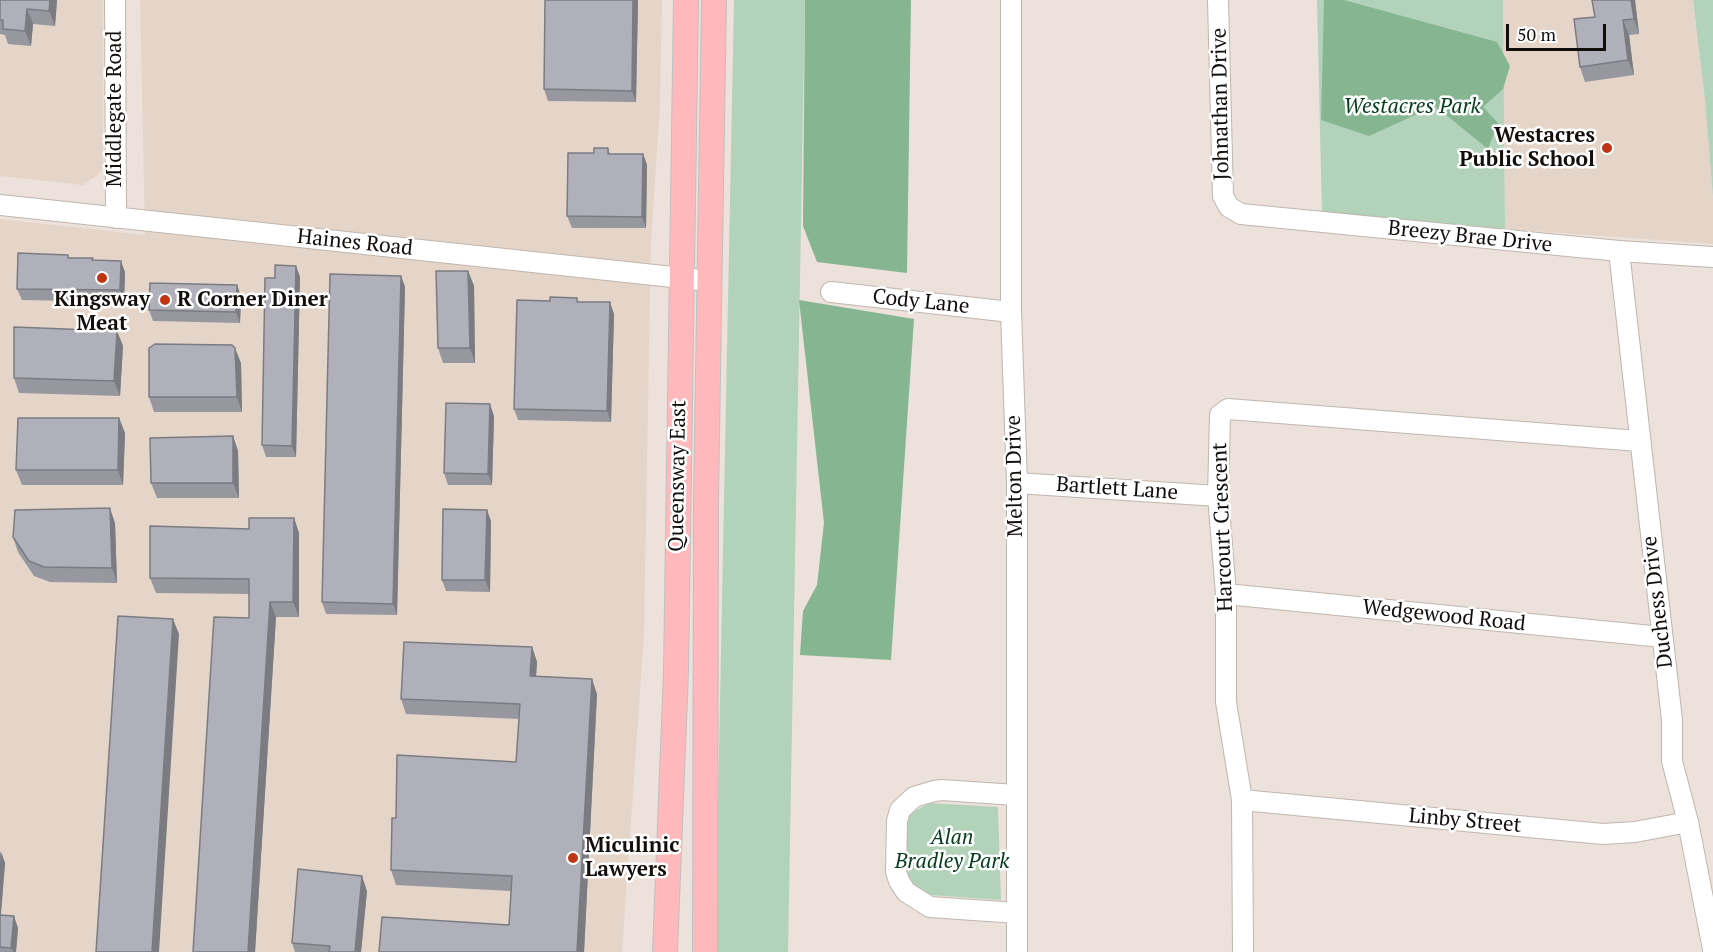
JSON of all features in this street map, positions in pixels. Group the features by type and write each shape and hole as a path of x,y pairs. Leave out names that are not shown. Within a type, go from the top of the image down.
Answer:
{"main road":[{"name":"Queensway East","path":"665,952 676,671 686,0"},
{"name":"Queensway East","path":"705,952 706,499 714,0"}],"street":[{"name":"Middlegate Road","path":"115,0 116,218"},
{"name":"Melton Drive","path":"1011,0 1011,312 1017,483 1017,952"},
{"name":"Johnathan Drive","path":"1218,0 1223,196 1230,207"},
{"name":"Haines Road","path":"0,205 710,281"},
{"name":"Breezy Brae Drive","path":"1230,207 1241,214 1253,216 1618,251 1713,257"},
{"name":"Duchess Drive","path":"1618,251 1672,720 1672,761 1688,822 1713,949"},
{"name":"Cody Lane","path":"831,292 1011,312"},
{"name":"Harcourt Crescent","path":"1243,952 1242,800 1226,702 1226,594 1218,496 1220,415 1228,409 1639,441"},
{"name":"Bartlett Lane","path":"1017,483 1218,496"},
{"name":"Wedgewood Road","path":"1226,594 1662,637"},
{"path":"1016,795 942,790 914,797 900,810 897,821 896,872 906,892 917,901 930,907 1017,913"},
{"name":"Linby Street","path":"1242,800 1603,834 1635,832 1688,822"}],"shaded area":[{"path":"0,0 103,0 103,168 98,175 83,185 0,176"},
{"path":"140,0 662,0 660,107 651,241 644,635 622,952 0,952 0,219 145,235"},
{"name":"Westacres Public School","path":"1503,0 1693,0 1705,100 1713,197 1713,244 1505,229"}],"green space":[{"path":"734,0 805,0 788,952 715,952"},
{"path":"805,0 911,0 907,273 817,262 803,226"},
{"name":"Westacres Park","path":"1317,0 1503,0 1505,229 1322,214"},
{"path":"1324,0 1344,0 1497,42 1510,66 1503,89 1483,107 1498,123 1488,149 1435,106 1369,136 1321,120"},
{"path":"1693,0 1713,0 1713,197 1705,100"},
{"path":"799,300 914,319 891,660 800,655 803,611 817,585 824,523"},
{"name":"Alan Bradley Park","path":"930,803 998,807 1001,900 930,895 916,888 909,879 905,861 906,821 911,813"}],"building":[{"path":"0,0 50,0 49,11 27,9 25,31 3,29 3,20 0,20"},
{"path":"545,0 633,0 632,91 544,89"},
{"path":"1592,0 1631,0 1634,19 1623,20 1628,60 1580,67 1574,19 1595,17"},
{"path":"594,148 608,148 608,154 643,154 642,217 567,216 568,153 594,153"},
{"path":"18,253 68,255 68,258 121,261 120,290 17,289"},
{"path":"275,265 296,266 292,446 262,445 265,278 275,278"},
{"path":"436,271 468,271 470,348 438,348"},
{"path":"330,274 401,276 393,604 322,602"},
{"path":"150,283 237,285 236,312 149,310"},
{"path":"550,297 577,298 577,302 610,302 607,411 514,409 517,300 550,301"},
{"path":"14,327 117,331 114,381 14,378"},
{"path":"155,344 232,345 235,348 237,397 149,397 149,348"},
{"path":"446,403 490,404 488,474 444,473"},
{"path":"18,418 119,418 118,470 16,470"},
{"path":"233,436 233,483 151,483 150,438"},
{"path":"110,508 112,568 44,567 29,561 13,537 15,510"},
{"path":"443,509 487,510 485,580 442,580"},
{"path":"249,518 294,518 293,602 270,602 248,952 193,952 214,617 249,618 249,579 150,578 150,526 249,529"},
{"path":"118,616 173,619 152,952 96,952"},
{"path":"404,642 532,647 530,676 592,679 577,952 379,952 382,917 509,925 512,876 391,870 392,818 396,818 397,755 516,762 520,704 401,699"},
{"path":"298,869 362,876 355,952 329,952 330,946 292,943"},
{"path":"0,915 14,916 11,948 0,947"}],"place":[{"name":"Westacres Public School","path":"1607,148"},
{"name":"Kingsway Meat","path":"102,278"},
{"name":"R Corner Diner","path":"165,300"},
{"name":"Miculinic Lawyers","path":"573,858"}]}
